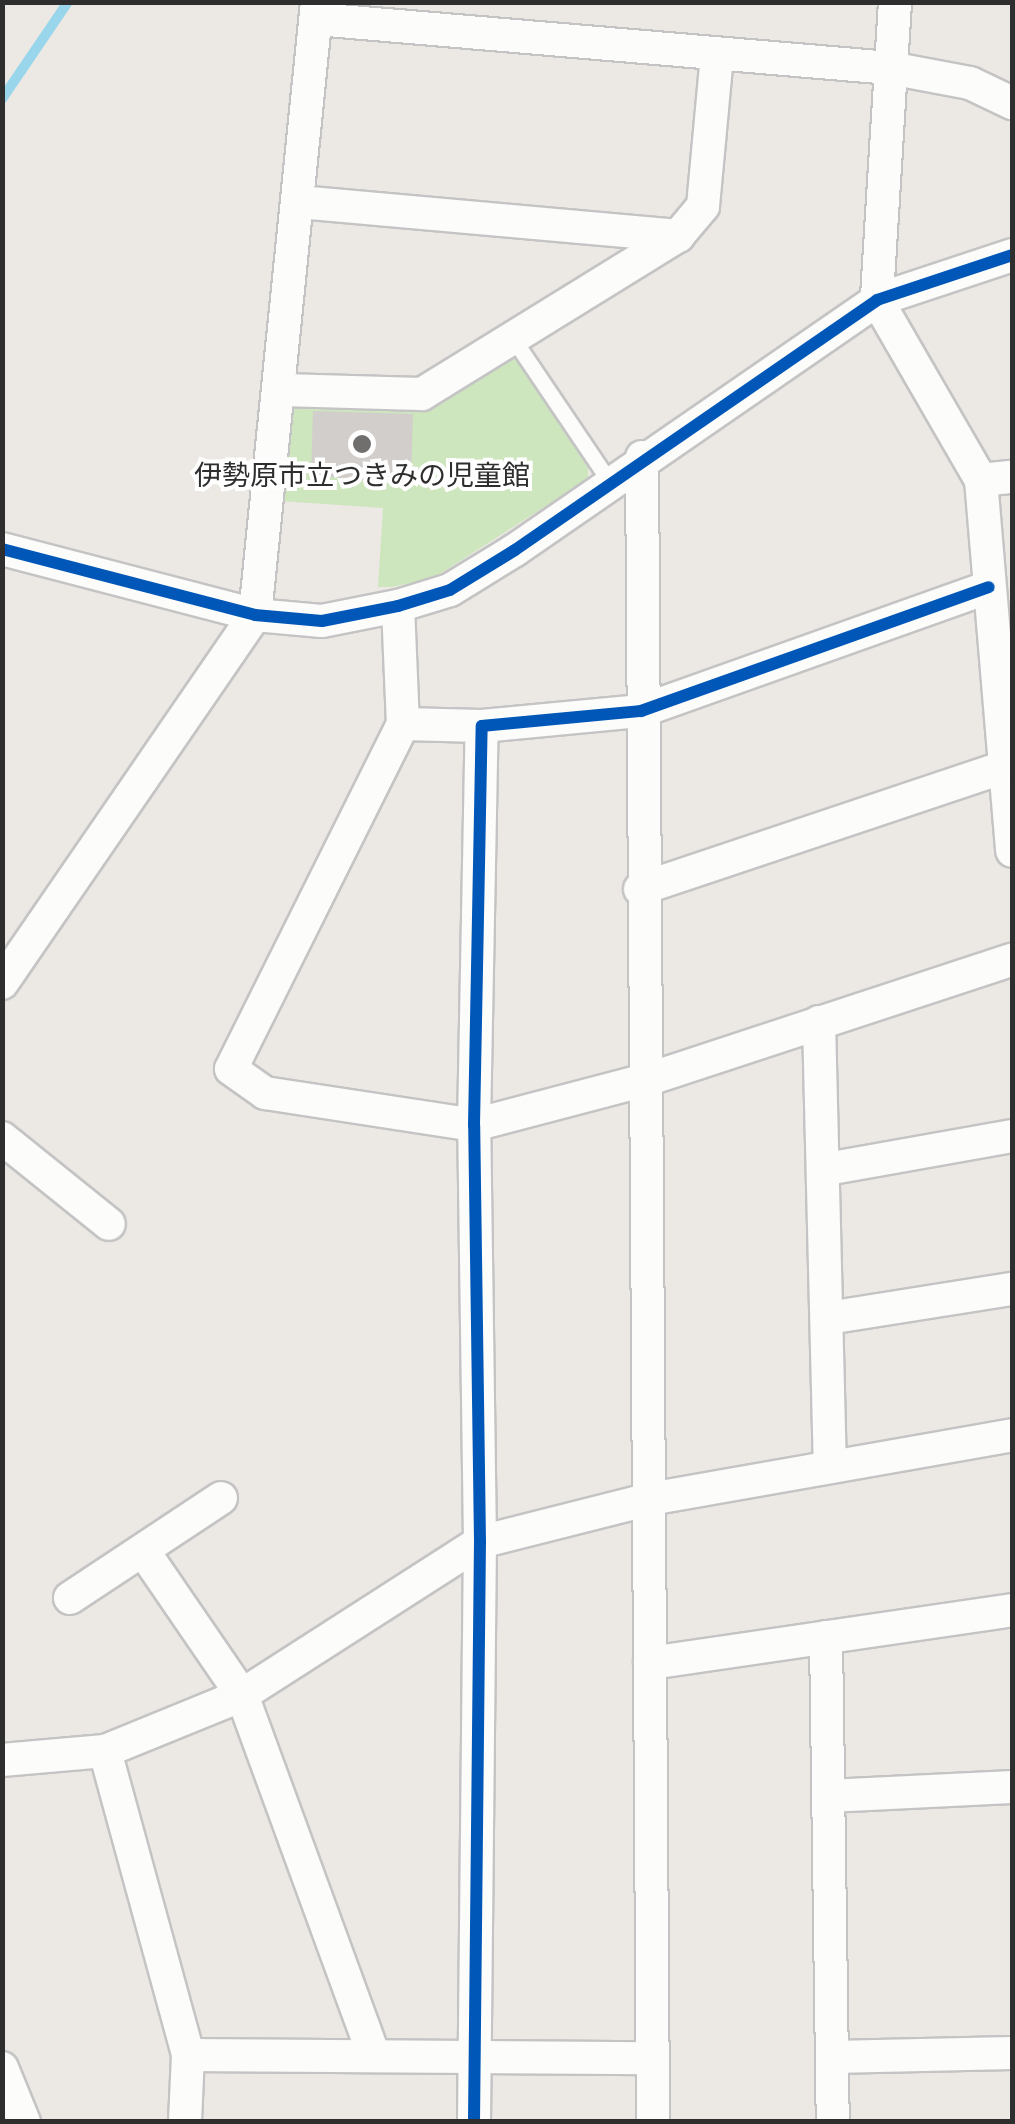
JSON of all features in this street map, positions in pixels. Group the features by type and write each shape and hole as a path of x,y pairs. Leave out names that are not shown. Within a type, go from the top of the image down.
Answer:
{"street":[{"path":"894,2 877,300 997,478 989,587 1012,852"},
{"path":"2,982 255,615 281,390 316,11 717,54 890,68 970,83 1012,103"},
{"path":"281,390 422,394 678,236 703,206 717,54"},
{"path":"299,202 678,236"},
{"path":"2,549 255,615 322,621 398,606 450,590 877,300 1012,255"},
{"path":"642,457 640,889 649,1079 652,2122"},
{"path":"403,724 482,726 641,711 989,587"},
{"path":"398,606 403,724 230,1069 266,1093 474,1125 649,1079 1012,960"},
{"path":"474,2122 480,1542 474,1125 482,726"},
{"path":"640,889 1005,767"},
{"path":"819,1022 827,1169 830,1467"},
{"path":"827,1169 1012,1136"},
{"path":"2,1138 108,1224"},
{"path":"828,1318 1012,1289"},
{"path":"2,1760 105,1750 242,1695 480,1542 650,1499 1012,1435"},
{"path":"70,1598 221,1498"},
{"path":"144,1552 242,1695 374,2056"},
{"path":"650,1663 1012,1610"},
{"path":"826,1637 833,2122"},
{"path":"105,1750 188,2056 185,2122"},
{"path":"828,1796 1012,1786"},
{"path":"832,2057 1012,2054"},
{"path":"188,2056 652,2058"},
{"path":"2,2068 24,2122"}],"lane":[{"path":"514,340 609,481"}],"green space":[{"path":"500,356 515,357 588,466 588,479 432,579 391,587 378,587 383,508 280,501 289,408 296,401 414,404"}],"building":[{"name":"伊勢原市立つきみの児童館","path":"313,411 413,414 411,476 390,476 390,483 311,475"}],"waterway":[{"path":"2,99 68,2"}],"cycle path":[{"path":"2,549 255,615 322,621 398,606 450,590 515,550 877,300 1012,255"},
{"path":"474,2122 480,1542 474,1125 482,726 641,711 989,587"}],"place":[{"name":"伊勢原市立つきみの児童館","path":"362,444"}]}
